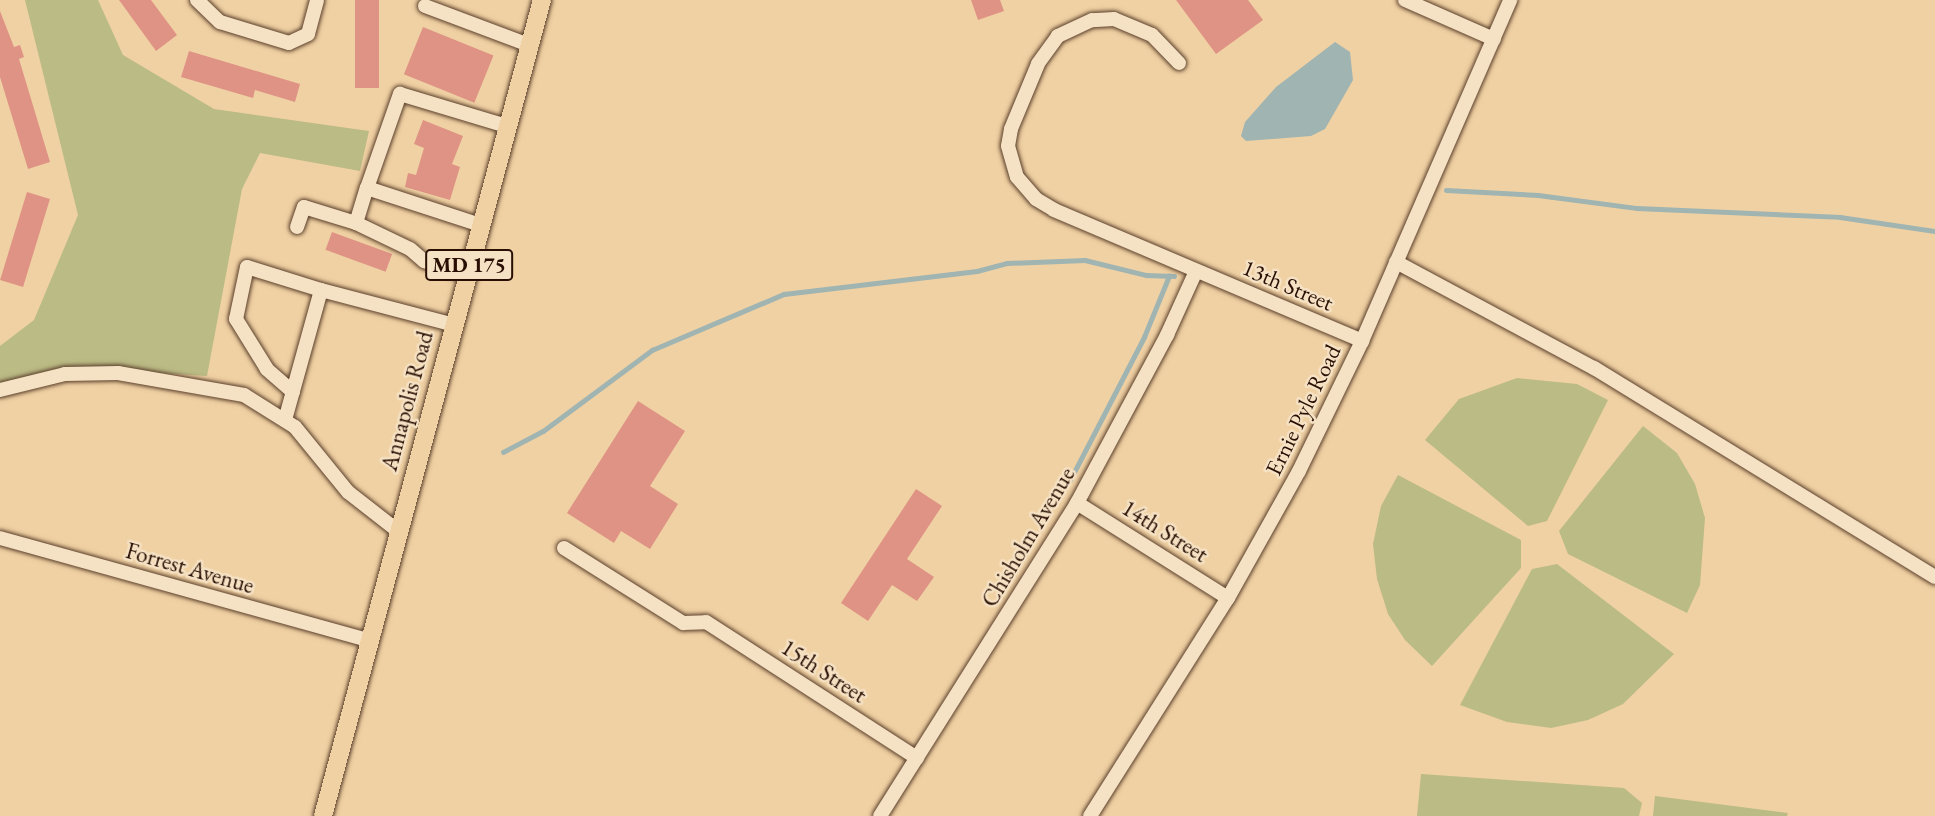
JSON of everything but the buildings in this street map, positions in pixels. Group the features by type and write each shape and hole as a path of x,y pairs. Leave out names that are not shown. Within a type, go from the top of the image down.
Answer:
{"main road":[{"name":"Annapolis Road","path":"323,816 368,640 542,0"}],"street":[{"path":"197,0 220,22 289,43 308,34 317,0"},
{"path":"1405,0 1494,39"},
{"name":"Ernie Pyle Road","path":"1090,816 1228,598 1300,471 1362,341 1510,0"},
{"path":"425,6 529,45"},
{"name":"13th Street","path":"1179,63 1152,35 1123,22 1092,20 1058,36 1038,64 1016,112 1008,146 1017,177 1035,199 1362,341"},
{"path":"356,223 400,94 507,126"},
{"path":"367,188 480,225"},
{"path":"298,227 304,207 356,223 410,249 424,261 467,275"},
{"path":"1396,262 1594,368 1935,577"},
{"path":"293,392 267,369 236,319 247,267 321,290 454,325"},
{"name":"Chisholm Avenue","path":"880,816 1077,503 1167,335 1196,271"},
{"path":"285,420 321,290"},
{"path":"0,390 65,374 118,373 244,395 285,420 348,492 398,531"},
{"name":"14th Street","path":"1077,503 1228,598"},
{"name":"Forrest Avenue","path":"0,538 368,640"},
{"name":"15th Street","path":"564,548 683,623 706,622 917,758"}],"green space":[{"path":"25,0 98,0 123,55 214,109 369,131 360,171 260,153 242,189 207,376 64,367 0,398 0,346 34,320 78,215"},
{"path":"1517,378 1577,384 1608,400 1547,521 1528,526 1425,440 1459,399"},
{"path":"1643,426 1677,453 1695,484 1705,518 1700,585 1687,613 1568,554 1559,531"},
{"path":"1398,475 1521,540 1521,568 1432,666 1405,640 1388,614 1377,579 1373,544 1381,506"},
{"path":"1557,564 1674,654 1623,704 1588,720 1551,728 1507,722 1460,705 1532,569"},
{"path":"1421,774 1624,788 1642,803 1639,816 1417,816"},
{"path":"1655,796 1788,813 1787,816 1653,816"}],"shaded area":[{"path":"1335,42 1350,52 1353,80 1325,129 1311,136 1246,141 1241,136 1245,122 1276,87"}],"waterway":[{"path":"1446,190 1538,195 1637,208 1840,217 1935,231"},
{"path":"503,452 543,431 652,350 784,294 977,271 1007,263 1085,260 1146,275 1174,276"},
{"path":"1070,480 1144,337 1169,276"}]}
